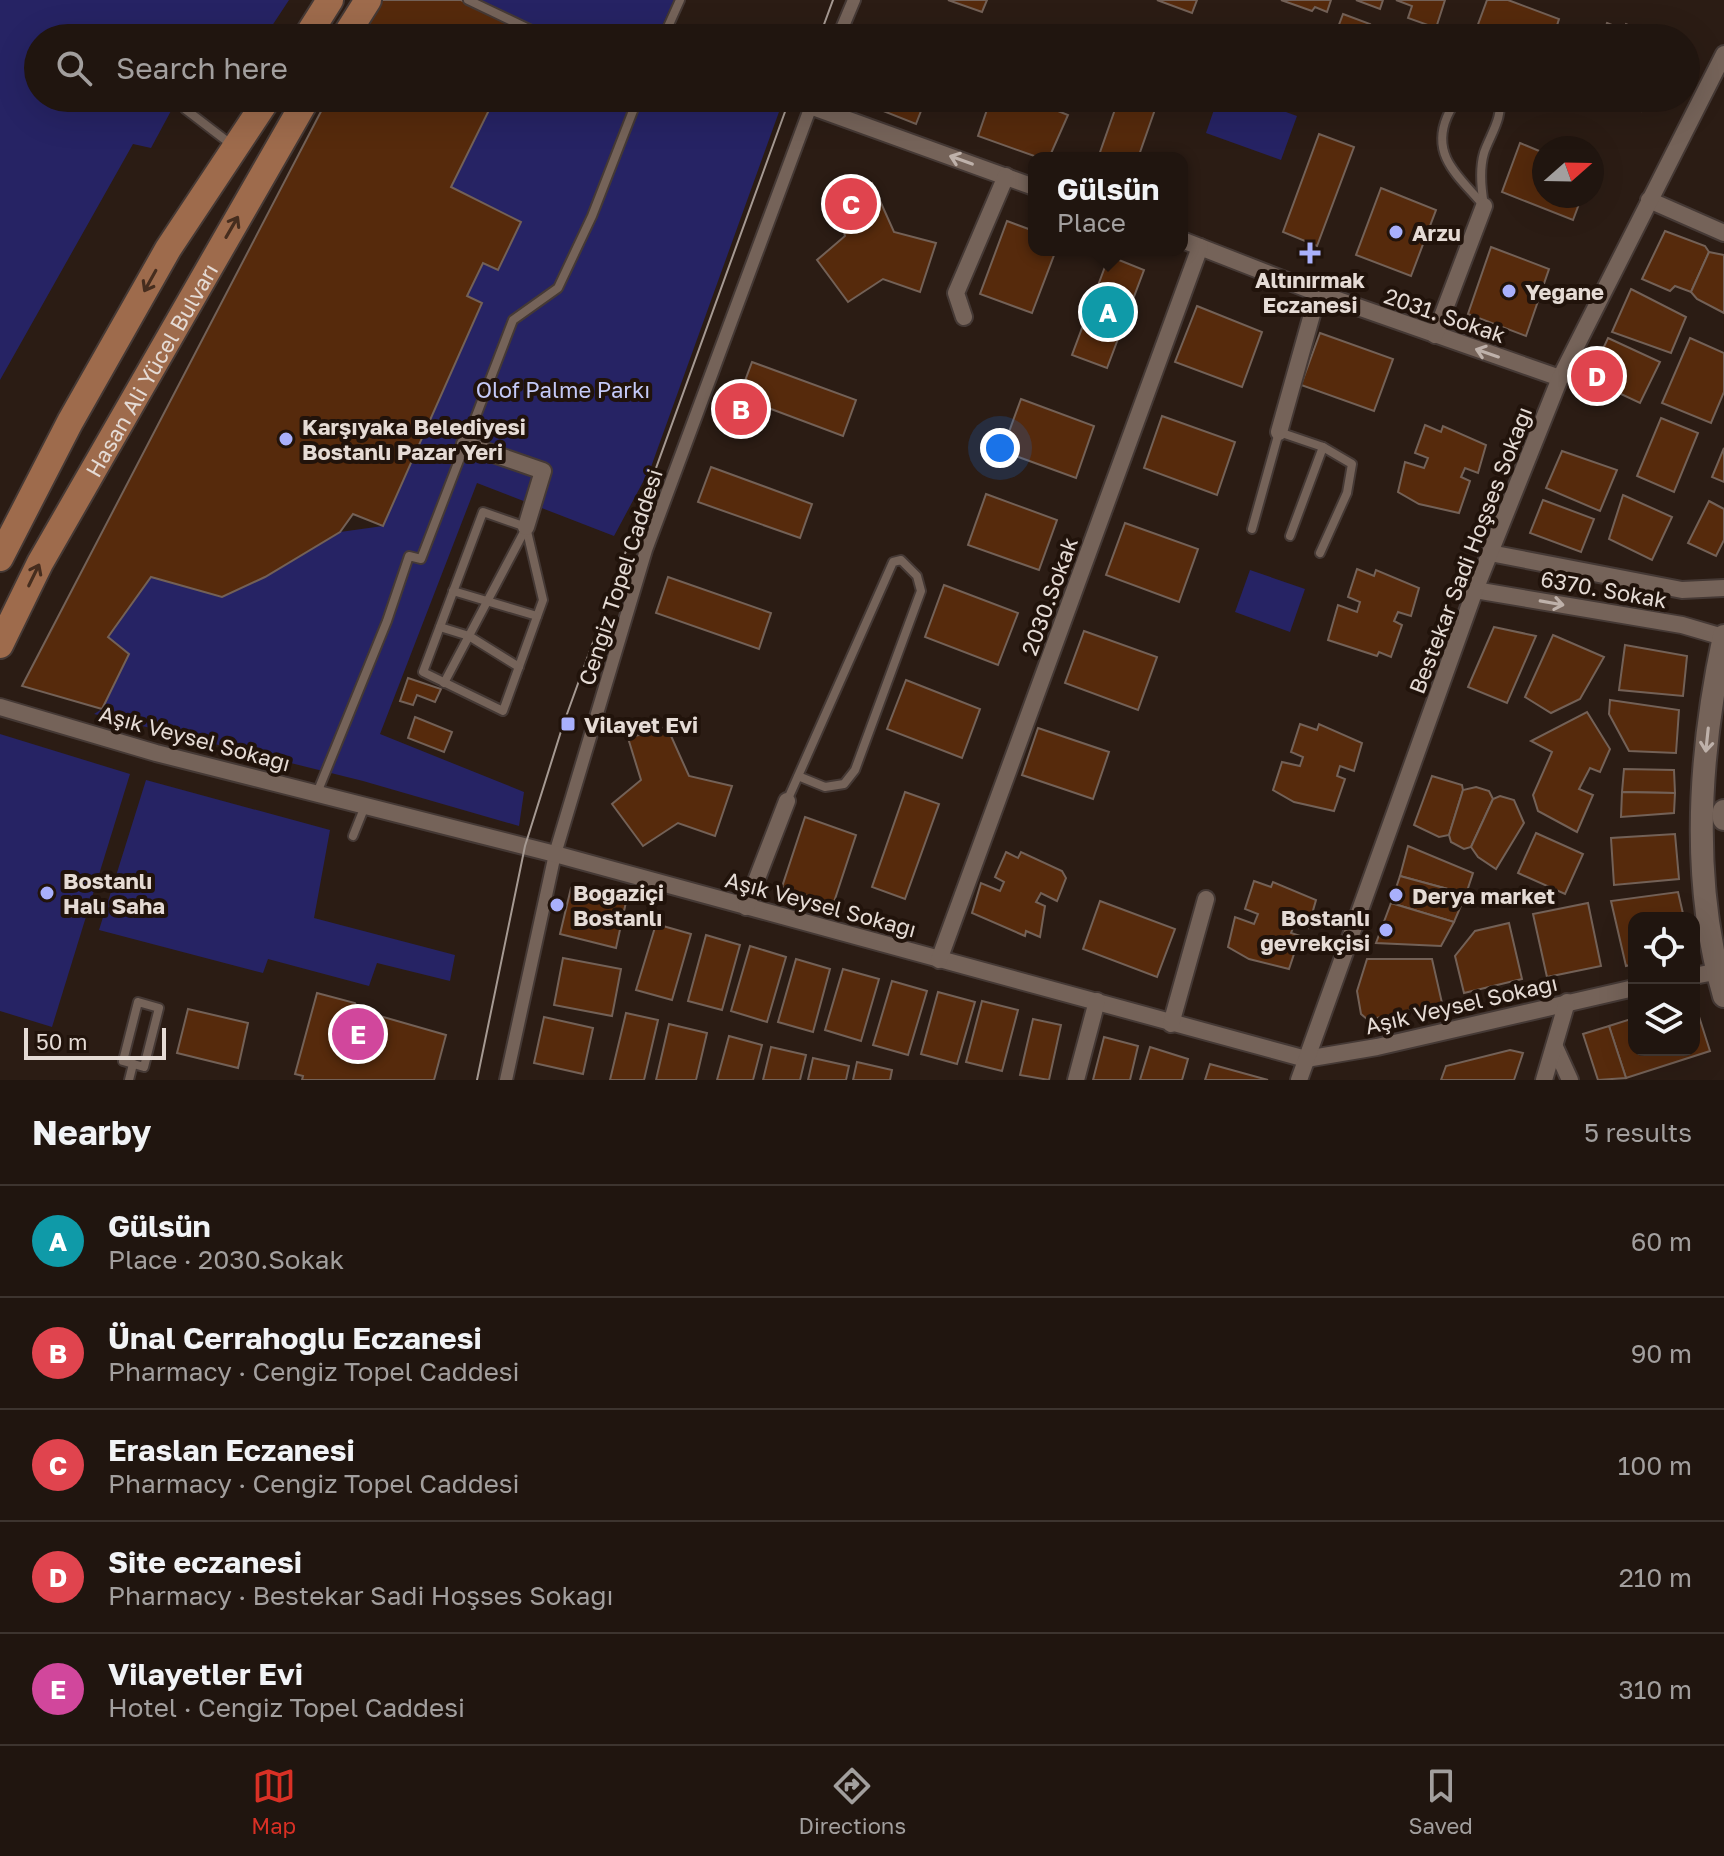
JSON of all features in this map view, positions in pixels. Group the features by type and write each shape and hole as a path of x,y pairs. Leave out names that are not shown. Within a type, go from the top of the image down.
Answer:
{"main road":[{"path":"315,24 330,0"},
{"path":"353,24 368,0"},
{"name":"Hasan Ali Yücel Bulvarı","path":"0,558 70,422 160,262 259,112"},
{"name":"Hasan Ali Yücel Bulvarı","path":"0,645 40,563 299,112"},
{"path":"1724,637 1709,720 1700,826 1724,996"},
{"path":"1724,811 1724,819"}],"street":[{"path":"844,24 854,0"},
{"name":"Bestekar Sadi Hoşses Sokağı","path":"1700,101 1724,54"},
{"name":"Cengiz Topel Caddesi","path":"506,1080 555,854 646,550 808,112"},
{"path":"838,112 1028,185"},
{"name":"Bestekar Sadi Hoşses Sokağı","path":"1299,1080 1475,590 1560,378 1694,112"},
{"path":"964,317 956,293 1006,176"},
{"path":"1649,200 1724,233"},
{"path":"1435,335 1484,206"},
{"name":"2031. Sokak","path":"1188,242 1318,293 1560,378"},
{"name":"2030.Sokak","path":"939,960 1200,247"},
{"path":"1279,432 1318,293"},
{"path":"465,444 543,471 526,527"},
{"name":"6370. Sokak","path":"1490,553 1682,590 1724,588"},
{"name":"6370. Sokak","path":"1475,590 1682,625 1724,637"},
{"name":"Aşık Veysel Sokağı","path":"0,707 156,753 555,854 1306,1059 1377,1047 1628,989"},
{"path":"746,907 787,801"},
{"path":"1171,1024 1206,899"},
{"path":"1700,975 1720,971"},
{"path":"1076,1080 1097,1001"},
{"path":"1544,1080 1567,1002"},
{"path":"1555,1047 1570,1080"}],"lane":[{"path":"468,0 519,24"},
{"path":"669,24 680,0"},
{"path":"189,112 235,147"},
{"path":"317,793 387,621 409,556 421,559 513,320 558,288 592,216 633,112"},
{"path":"1450,112 1442,145 1451,170 1484,206"},
{"path":"1484,206 1481,183 1483,159 1499,112"},
{"path":"1252,529 1279,432 1323,447 1352,464 1347,493 1320,553"},
{"path":"1290,536 1323,447"},
{"path":"483,512 526,527 543,600 503,711 423,672 483,512"},
{"path":"444,683 526,527"},
{"path":"787,801 798,776 893,562 901,560 917,576 921,591 855,770 844,784 825,787 798,776"},
{"path":"453,591 537,616"},
{"path":"440,627 469,636 519,667"},
{"path":"353,836 365,805"},
{"path":"138,1002 159,1008 144,1067 133,1064 123,1061 138,1002"},
{"path":"129,1080 133,1064"}],"green space":[{"path":"0,0 289,0 273,24 24,24 24,112 170,112 151,148 133,144 0,380"},
{"path":"462,0 674,0 663,24 510,24"},
{"name":"Olof Palme Parkı","path":"488,112 779,112 651,467 614,536 477,483 380,734 524,792 519,826 363,781 94,714 102,709 128,654 108,637 151,577 222,597 265,577 340,532 383,526 482,304 467,296 483,263 498,270 521,222 451,187"},
{"path":"1213,112 1286,112 1297,116 1281,160 1206,133"},
{"path":"1250,570 1305,589 1290,632 1235,612"},
{"name":"Bostanlı Halı Saha","path":"0,734 130,774 52,1027 0,1011"},
{"path":"146,780 330,830 314,918 455,955 450,981 377,963 369,986 268,959 263,973 99,930"}],"building":[{"path":"379,0 461,0 510,24 366,24"},
{"path":"948,0 987,0 982,12"},
{"path":"1157,0 1197,0 1192,13"},
{"path":"1281,0 1331,0 1327,12 1315,7 1312,11"},
{"path":"1356,0 1383,0 1380,9"},
{"path":"1396,0 1445,0 1437,24 1425,24 1408,18 1412,6"},
{"path":"1487,0 1508,0 1559,19 1557,24 1478,24"},
{"path":"1343,14 1370,24 1339,24"},
{"name":"Karşıyaka Belediyesi Bostanlı Pazar Yeri","path":"321,112 488,112 451,187 521,222 498,270 483,263 467,296 482,303 383,526 353,514 340,532 265,577 222,597 151,577 108,637 129,654 102,709 22,686"},
{"path":"886,112 921,112 916,124"},
{"path":"986,112 1061,112 1068,115 1052,152 1028,154 978,136"},
{"path":"1114,112 1154,112 1140,152 1100,152"},
{"path":"1319,134 1354,147 1317,246 1283,232"},
{"path":"1520,143 1532,148 1532,204 1502,192"},
{"path":"872,183 894,232 936,243 920,292 883,279 848,302 817,260 845,236 833,195"},
{"name":"Arzu","path":"1381,188 1436,210 1411,276 1356,255"},
{"path":"1543,208 1578,208 1573,220"},
{"path":"1007,221 1028,229 1028,256 1054,256 1032,313 980,294"},
{"path":"1665,231 1705,246 1709,252 1691,292 1675,286 1670,291 1642,279"},
{"name":"Yegane","path":"1491,247 1549,269 1526,336 1468,314"},
{"path":"1709,252 1724,255 1724,313 1697,299 1691,292"},
{"path":"1109,256 1144,270 1107,368 1072,355"},
{"path":"1631,289 1686,317 1671,353 1612,332"},
{"path":"1197,306 1262,332 1242,387 1175,362"},
{"path":"1320,333 1393,359 1374,411 1301,385"},
{"path":"1608,338 1660,362 1640,403 1589,379"},
{"path":"1690,338 1724,353 1724,392 1711,423 1662,403"},
{"path":"752,362 856,400 843,436 739,397"},
{"path":"1021,399 1094,426 1076,478 1002,451"},
{"path":"1162,416 1235,442 1217,495 1144,468"},
{"path":"1661,418 1698,433 1674,492 1637,476"},
{"path":"1425,425 1441,432 1443,426 1486,445 1478,473 1465,468 1461,477 1470,481 1459,513 1419,504 1398,492 1405,462 1424,468 1428,458 1415,453"},
{"path":"1724,448 1724,482 1712,477"},
{"path":"1562,451 1617,470 1600,511 1546,488"},
{"path":"711,467 812,504 800,538 698,502"},
{"path":"986,494 1057,520 1039,570 968,545"},
{"path":"1623,495 1672,517 1652,560 1609,539"},
{"path":"1543,500 1594,519 1581,552 1530,533"},
{"path":"1709,501 1724,509 1724,540 1716,556 1688,543"},
{"path":"1125,523 1198,549 1179,602 1106,575"},
{"path":"1357,569 1374,576 1376,570 1419,588 1411,616 1398,612 1394,621 1402,625 1391,657 1379,652 1377,656 1328,640 1338,605 1357,612 1360,602 1348,597"},
{"path":"668,577 771,613 759,649 656,613"},
{"path":"944,585 1018,613 998,665 925,637"},
{"path":"1494,627 1536,636 1507,703 1468,687"},
{"path":"1084,631 1157,657 1138,710 1065,683"},
{"path":"1553,635 1604,657 1580,699 1551,713 1525,697"},
{"path":"1625,645 1687,656 1683,696 1619,690"},
{"path":"408,678 441,689 435,702 417,695 413,705 400,701"},
{"path":"906,680 980,709 962,758 887,729"},
{"path":"1610,700 1679,710 1676,753 1629,751 1609,714"},
{"path":"1587,712 1610,749 1600,772 1590,768 1579,789 1593,795 1577,832 1538,811 1533,795 1552,752 1531,741"},
{"path":"415,717 452,732 444,752 408,738"},
{"path":"1300,724 1317,730 1319,724 1362,743 1354,771 1340,766 1337,776 1345,779 1334,811 1294,802 1273,790 1282,762 1300,766 1303,757 1291,752"},
{"path":"667,727 689,776 732,786 715,836 678,823 643,846 612,804 641,780 628,738"},
{"path":"1038,728 1109,752 1093,799 1022,775"},
{"path":"1624,769 1674,770 1675,793 1622,792"},
{"path":"1432,776 1462,785 1463,790 1449,835 1439,837 1414,825"},
{"path":"1476,787 1489,791 1493,799 1471,847 1464,849 1451,842 1449,835 1463,790"},
{"path":"905,792 939,804 905,899 872,887"},
{"path":"1622,792 1675,793 1674,813 1621,817"},
{"path":"1500,796 1514,800 1524,823 1496,869 1478,857 1471,847 1493,799"},
{"path":"805,817 856,835 833,905 782,887"},
{"path":"1536,833 1583,854 1565,894 1518,873"},
{"path":"1675,834 1679,879 1614,885 1611,838"},
{"path":"1408,846 1473,873 1466,894 1400,876"},
{"path":"1006,852 1018,858 1021,852 1062,871 1066,878 1057,901 1041,893 1036,902 1045,906 1040,937 1026,931 1025,936 972,913 981,883 1000,891 1004,882 995,877"},
{"path":"1400,876 1466,894 1454,922 1391,903"},
{"path":"1254,881 1271,887 1273,882 1316,900 1308,928 1295,923 1291,933 1300,936 1289,969 1249,959 1228,947 1235,917 1254,924 1258,914 1245,909"},
{"path":"571,888 626,902 616,948 560,934"},
{"path":"1678,892 1683,912 1628,912 1626,966 1611,901"},
{"path":"1100,901 1175,929 1157,977 1083,949"},
{"path":"1391,903 1454,922 1441,946 1376,943"},
{"path":"1588,903 1601,966 1547,977 1533,914"},
{"path":"1509,923 1522,979 1464,993 1455,956 1475,931"},
{"path":"656,924 691,934 672,1000 636,990"},
{"path":"706,935 740,945 722,1010 688,1001"},
{"path":"750,946 786,957 767,1022 731,1011"},
{"path":"563,958 621,969 612,1016 554,1005"},
{"path":"796,959 830,969 813,1032 778,1022"},
{"path":"1367,959 1432,959 1442,1003 1368,1020 1361,1014 1357,991"},
{"path":"843,969 879,979 861,1041 825,1030"},
{"path":"892,981 927,991 908,1055 873,1045"},
{"path":"938,992 975,1002 957,1064 921,1054"},
{"path":"317,993 355,1003 359,1010 446,1035 434,1080 302,1080 303,1076 295,1074"},
{"path":"982,1001 1018,1010 1002,1071 966,1062"},
{"path":"188,1009 248,1023 238,1068 177,1053"},
{"path":"626,1013 658,1020 644,1080 610,1080"},
{"path":"544,1017 593,1028 583,1074 534,1063"},
{"path":"1033,1019 1061,1025 1049,1080 1020,1075"},
{"path":"1628,1020 1628,1056 1694,1056 1626,1078 1609,1026"},
{"path":"1700,1020 1710,1051 1700,1054"},
{"path":"669,1024 707,1033 696,1080 656,1080"},
{"path":"1609,1026 1626,1078 1598,1080 1583,1034"},
{"path":"729,1036 762,1045 753,1080 717,1080"},
{"path":"1104,1037 1138,1046 1130,1080 1093,1080"},
{"path":"771,1047 806,1055 800,1080 763,1080"},
{"path":"1150,1047 1188,1059 1182,1080 1140,1080"},
{"path":"1510,1050 1523,1053 1514,1080 1441,1080 1446,1066"},
{"path":"813,1058 849,1066 846,1080 808,1080"},
{"path":"857,1062 892,1070 890,1080 853,1080"},
{"path":"1210,1064 1268,1080 1205,1080"}],"tram line":[{"path":"824,24 833,0"},
{"path":"477,1080 525,846 563,725 785,112"}],"place":[{"name":"Eraslan Eczanesi","path":"851,204"},
{"name":"Arzu","path":"1396,232"},
{"name":"Altınırmak Eczanesi","path":"1310,253"},
{"name":"Yegane","path":"1509,291"},
{"name":"Gülsün","path":"1108,312"},
{"name":"Site eczanesi","path":"1597,376"},
{"name":"Ünal Cerrahoğlu Eczanesi","path":"741,409"},
{"name":"Karşıyaka Belediyesi Bostanlı Pazar Yeri","path":"286,439"},
{"name":"Vilayet Evi","path":"568,724"},
{"name":"Bostanlı Halı Saha","path":"47,893"},
{"name":"Derya market","path":"1396,895"},
{"name":"Boğaziçi Bostanlı","path":"557,905"},
{"name":"Bostanlı gevrekçisi","path":"1386,930"},
{"name":"Vilayetler Evi","path":"358,1034"}]}
